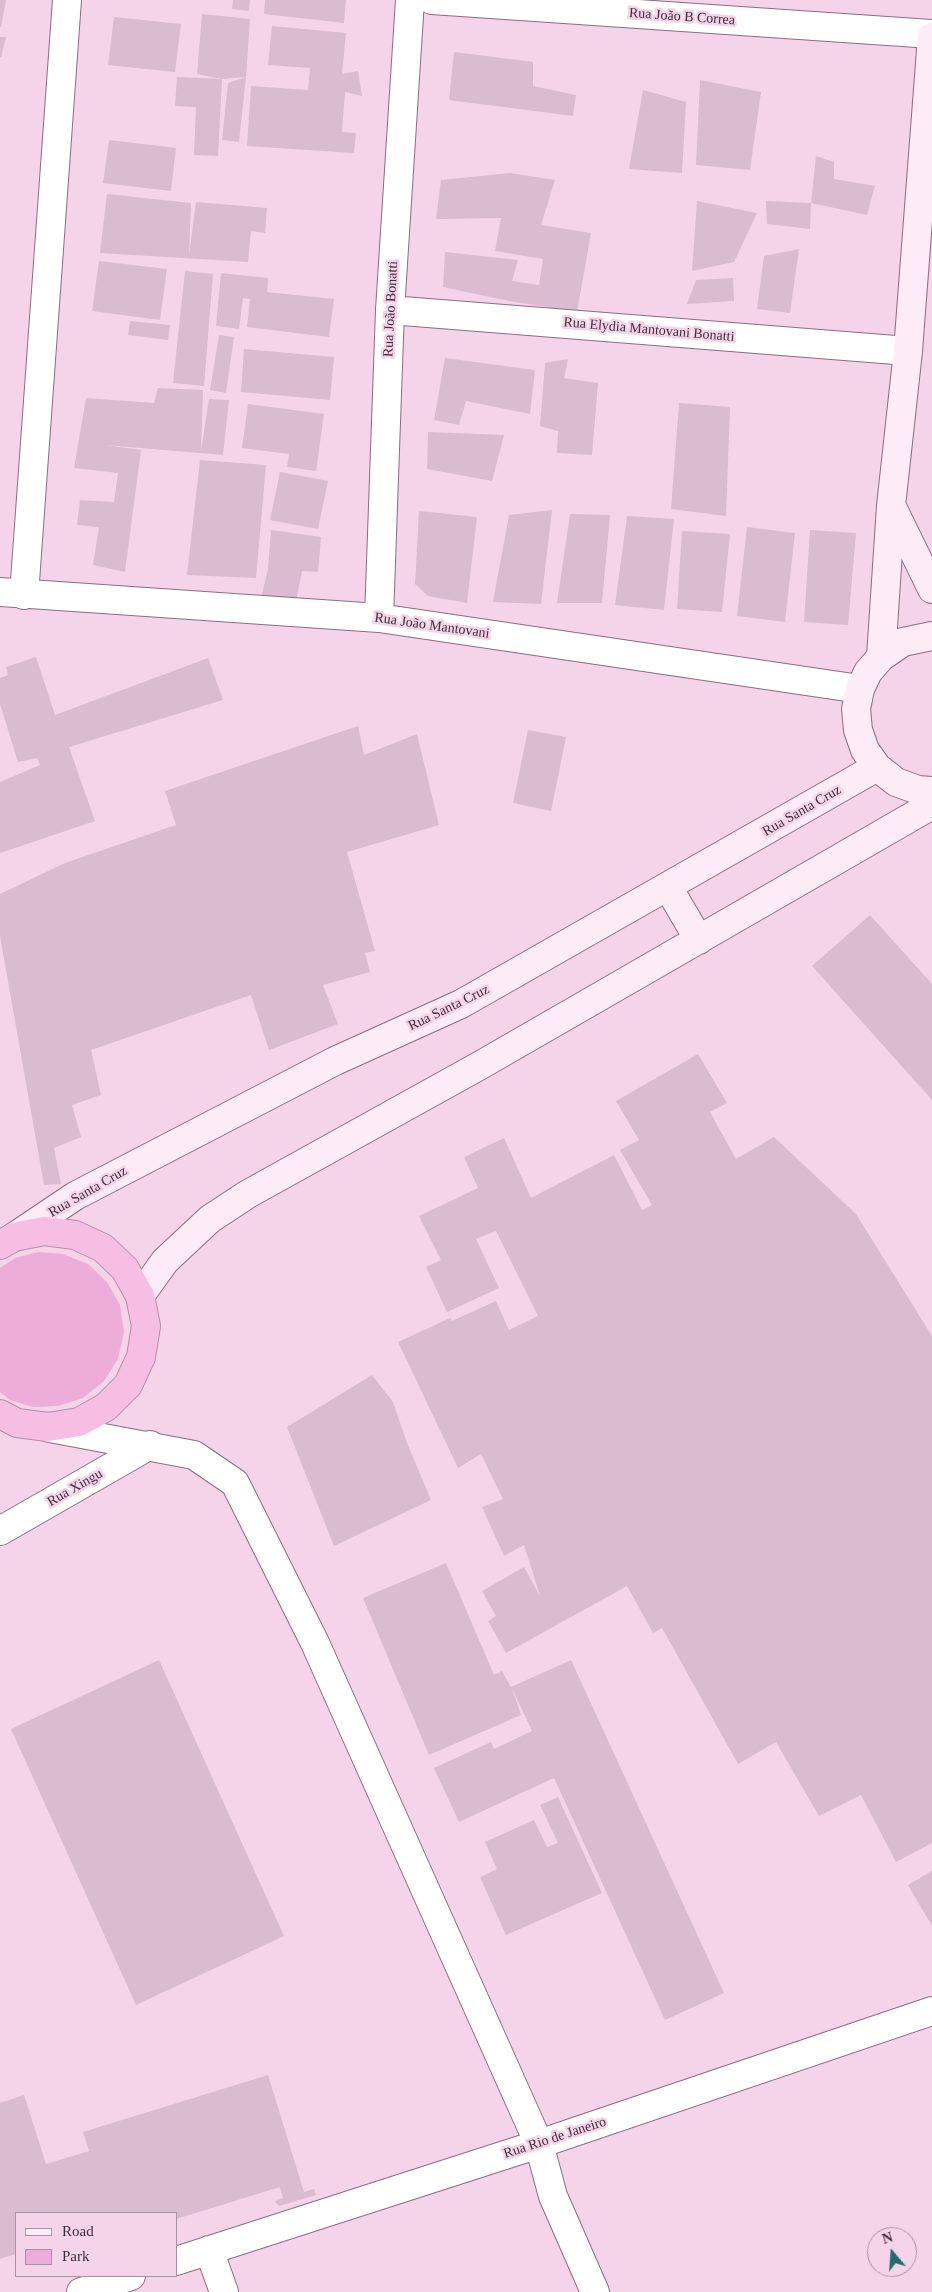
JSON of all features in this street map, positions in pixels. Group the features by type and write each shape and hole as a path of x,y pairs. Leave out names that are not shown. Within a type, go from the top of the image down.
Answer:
{"highway":[{"path":"5,1241 44,1231 75,1235 103,1248 125,1269 140,1296 146,1326 141,1357 128,1385 106,1407 79,1422 48,1427 6,1419"}],"main road":[{"path":"880,657 891,506 908,351 932,35"},
{"path":"891,506 932,589"},
{"path":"932,636 903,642 880,657 868,672 860,689 856,709 858,730 865,750 877,767 896,782 918,790 932,791"},
{"name":"Rua Santa Cruz","path":"5,1241 75,1196 335,1061 461,1004 877,767"},
{"path":"140,1296 165,1261 210,1219 248,1194 479,1066 932,805"},
{"path":"668,887 699,940"}],"street":[{"path":"12,593 67,0"},
{"name":"Rua João Bonatti","path":"379,618 390,310 410,0"},
{"name":"Rua João B Correa","path":"432,0 932,35"},
{"name":"Rua Elydia Mantovani Bonatti","path":"390,310 908,351"},
{"name":"Rua João Mantovani","path":"12,593 379,618 860,689"},
{"path":"48,1427 150,1445 194,1455 234,1483 314,1643 539,2144 553,2196 594,2292"},
{"name":"Rua Xingu","path":"0,1530 150,1445"},
{"name":"Rua Rio de Janeiro","path":"178,2260 539,2144 932,2012"},
{"path":"209,2250 224,2292"},
{"path":"81,2292 128,2277"}],"green space":[{"path":"38,1252 63,1254 88,1264 107,1282 120,1305 124,1332 118,1359 104,1381 83,1398 58,1406 33,1407 10,1400 0,1392 0,1268 15,1258"}],"building":[{"path":"0,0 6,0 1,27 0,27"},
{"path":"233,0 250,0 249,11 232,9"},
{"path":"265,0 346,0 344,23 264,14"},
{"path":"202,14 250,19 246,77 222,79 197,74"},
{"path":"114,17 181,24 175,72 108,65"},
{"path":"272,26 346,33 342,74 358,71 362,96 345,92 342,132 356,133 354,153 247,146 251,86 308,90 310,68 268,65"},
{"path":"0,37 6,37 1,57 0,57"},
{"path":"454,52 533,62 533,86 576,95 573,116 449,100"},
{"path":"177,77 222,79 218,156 194,155 196,107 175,106"},
{"path":"246,77 239,142 222,140 228,83"},
{"path":"700,80 761,92 750,170 696,165"},
{"path":"643,90 686,102 682,173 629,169"},
{"path":"109,140 176,148 171,191 103,183"},
{"path":"816,156 834,162 834,179 875,186 867,215 811,203"},
{"path":"510,173 555,180 541,225 591,233 577,312 509,301 443,287 445,252 518,260 512,281 539,285 543,259 495,251 501,218 436,219 441,180"},
{"path":"107,194 191,203 189,255 196,202 267,208 265,233 251,231 248,262 100,253"},
{"path":"697,201 757,213 734,262 692,271"},
{"path":"766,201 811,203 810,229 767,224"},
{"path":"799,249 790,313 757,309 764,256"},
{"path":"99,261 167,269 160,320 92,311"},
{"path":"185,271 213,274 204,386 173,383"},
{"path":"221,273 268,278 267,292 334,299 329,337 247,327 250,299 243,298 239,329 216,326"},
{"path":"733,278 734,301 687,304 696,280"},
{"path":"130,321 170,325 168,340 128,335"},
{"path":"219,335 234,337 226,393 210,390"},
{"path":"244,349 334,357 330,400 241,392"},
{"path":"445,358 535,370 530,414 466,401 459,425 434,420"},
{"path":"568,359 564,378 598,383 592,455 557,453 558,431 540,426 545,363"},
{"path":"158,388 203,390 201,452 209,399 229,400 223,455 105,445 141,450 125,572 93,565 99,527 77,525 80,500 114,502 118,473 74,468 86,398 154,403"},
{"path":"679,403 730,407 726,516 671,509"},
{"path":"248,404 324,414 316,471 287,467 289,454 242,448"},
{"path":"428,432 504,435 492,481 427,469"},
{"path":"200,460 266,465 256,578 187,575"},
{"path":"280,472 328,481 318,529 270,520"},
{"path":"552,510 541,604 493,602 509,515"},
{"path":"419,511 477,517 467,603 428,596 415,584"},
{"path":"570,514 610,515 602,603 557,603"},
{"path":"627,516 674,519 664,610 615,605"},
{"path":"747,527 795,533 785,622 737,616"},
{"path":"271,530 321,537 318,572 302,571 294,612 260,602 268,569"},
{"path":"810,530 856,533 848,625 804,622"},
{"path":"682,531 730,534 722,612 677,609"},
{"path":"36,657 55,715 208,658 223,700 69,747 95,821 0,853 0,782 40,765 37,758 18,762 0,704 0,678 8,675 6,667"},
{"path":"358,726 364,755 417,734 439,825 347,852 375,951 365,953 370,972 323,985 338,1024 269,1050 251,995 91,1050 101,1095 72,1105 81,1137 54,1148 61,1184 44,1185 0,936 0,894 65,863 176,825 165,791"},
{"path":"528,730 566,737 551,811 513,803"},
{"path":"870,915 932,984 932,1100 812,966"},
{"path":"698,1054 727,1103 710,1112 736,1159 774,1137 856,1214 932,1336 932,1843 896,1862 861,1795 819,1816 776,1742 738,1764 662,1628 653,1633 627,1586 506,1653 488,1621 496,1616 482,1591 524,1567 540,1596 524,1545 504,1556 482,1507 503,1499 481,1454 458,1468 398,1342 450,1318 452,1321 496,1301 509,1330 538,1316 496,1231 476,1239 499,1288 447,1312 426,1267 441,1260 419,1216 478,1188 464,1157 504,1138 531,1198 614,1155 642,1210 652,1205 620,1150 639,1140 616,1101"},
{"path":"372,1375 393,1402 407,1443 431,1500 334,1546 287,1427"},
{"path":"446,1563 494,1675 502,1671 511,1687 571,1660 724,1993 665,2020 554,1778 459,1822 434,1768 491,1742 494,1749 532,1731 512,1688 521,1715 429,1755 363,1598"},
{"path":"159,1660 284,1936 136,2005 11,1729"},
{"path":"558,1797 602,1893 506,1935 480,1877 497,1869 485,1842 534,1820 547,1847 558,1843 540,1805"},
{"path":"932,1871 932,1926 908,1885"},
{"path":"268,2075 304,2192 314,2189 316,2195 279,2206 275,2201 283,2198 280,2187 178,2218 178,2212 15,2212 15,2254 0,2259 0,2103 24,2095 46,2164 89,2151 83,2132"}]}
